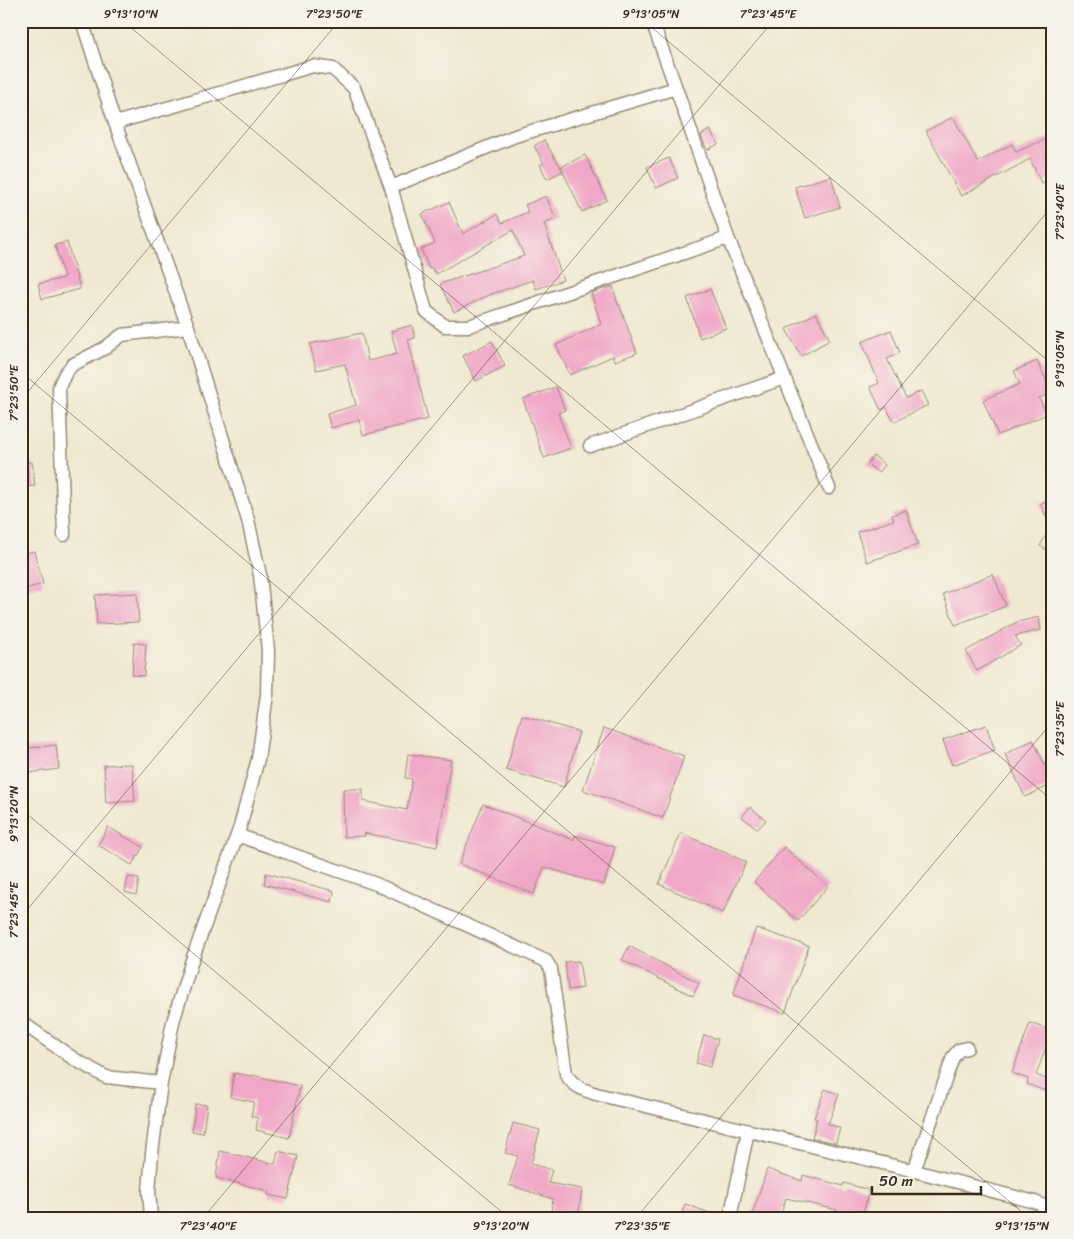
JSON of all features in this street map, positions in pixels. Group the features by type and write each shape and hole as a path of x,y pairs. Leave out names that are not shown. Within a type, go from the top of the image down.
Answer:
{"street":[{"path":"82,21 115,123 188,327 248,520 260,575 268,650 267,696 258,759 237,835 192,960 173,1022 161,1083 149,1191 151,1218"},
{"path":"652,21 728,238 828,488"},
{"path":"115,123 314,66 333,69 354,88 391,187 426,311 445,326 469,326 728,238"},
{"path":"391,187 515,136 676,88"},
{"path":"64,535 60,387 65,374 72,364 105,348 122,335 188,327"},
{"path":"590,446 784,378"},
{"path":"237,835 376,884 546,961 552,969 566,1074 578,1088 1035,1202 1053,1210"},
{"path":"21,1022 74,1059 106,1077 161,1083"},
{"path":"914,1171 953,1057 959,1050 968,1048"},
{"path":"730,1218 748,1131"}],"building":[{"path":"953,117 978,162 1012,144 1016,152 1048,138 1053,149 1053,178 1041,183 1030,159 961,196 926,131"},
{"path":"710,130 718,144 707,150 701,135"},
{"path":"544,140 563,171 547,179 540,165 544,163 534,146"},
{"path":"585,155 607,200 582,212 561,167"},
{"path":"669,158 678,178 656,188 647,167"},
{"path":"831,176 840,207 805,218 795,187"},
{"path":"546,196 556,219 544,224 563,280 536,289 533,280 489,295 454,312 440,284 524,256 513,230 436,274 432,268 429,269 421,249 435,243 422,214 449,202 463,234 497,214 502,223 528,212 525,205"},
{"path":"67,242 80,289 42,299 38,284 64,278 55,245"},
{"path":"613,286 618,305 637,353 615,361 613,356 570,375 556,345 601,324 591,293"},
{"path":"710,289 726,328 700,338 687,298"},
{"path":"816,313 830,340 801,356 786,329"},
{"path":"412,325 415,338 408,340 428,419 363,435 359,420 331,428 327,414 356,405 345,364 316,370 310,344 362,333 368,361 397,354 391,331"},
{"path":"891,330 900,353 887,359 906,398 921,391 928,405 894,422 886,407 881,410 870,387 879,383 862,342"},
{"path":"492,341 505,366 476,381 463,356"},
{"path":"1037,361 1052,393 1039,398 1047,414 998,435 983,400 1020,384 1014,371"},
{"path":"556,387 565,410 558,413 571,448 544,458 523,399"},
{"path":"874,456 885,465 879,473 867,464"},
{"path":"32,462 35,486 21,487 21,463"},
{"path":"1053,497 1053,554 1040,546 1051,526 1040,504"},
{"path":"906,510 918,545 867,562 857,532 894,520 892,515"},
{"path":"34,551 43,584 21,590 21,554"},
{"path":"993,574 1006,606 955,625 943,594"},
{"path":"137,593 139,622 97,624 95,595"},
{"path":"1039,617 1041,630 1015,636 1021,645 977,671 966,651 1017,622"},
{"path":"134,643 146,644 144,676 132,675"},
{"path":"522,715 579,732 564,787 506,770"},
{"path":"986,725 995,750 952,765 943,740"},
{"path":"604,728 684,756 663,818 583,790"},
{"path":"1033,740 1053,784 1025,797 1005,754"},
{"path":"56,745 59,769 21,774 21,749"},
{"path":"408,754 451,760 437,847 364,833 365,836 344,837 343,789 363,789 363,801 407,810 412,779 405,778"},
{"path":"132,764 135,801 106,803 104,765"},
{"path":"483,804 574,840 575,835 615,847 604,885 544,867 534,894 459,864"},
{"path":"750,807 766,820 758,829 742,817"},
{"path":"108,827 143,847 132,865 98,845"},
{"path":"681,833 746,862 723,913 659,884"},
{"path":"784,847 828,886 798,921 754,882"},
{"path":"266,873 334,891 332,902 264,884"},
{"path":"128,877 139,879 136,895 125,892"},
{"path":"756,928 809,946 785,1013 733,995"},
{"path":"629,946 699,983 693,996 622,960"},
{"path":"579,961 583,988 568,990 565,962"},
{"path":"1030,1023 1052,1031 1036,1075 1053,1082 1053,1094 1027,1084 1028,1079 1012,1073"},
{"path":"704,1035 718,1039 710,1067 696,1063"},
{"path":"234,1073 252,1075 300,1086 289,1138 256,1130 258,1118 251,1116 254,1102 230,1097"},
{"path":"825,1089 839,1094 828,1124 840,1128 836,1143 812,1138 817,1119 814,1118"},
{"path":"195,1104 207,1105 203,1133 192,1131"},
{"path":"513,1123 540,1130 531,1164 552,1170 548,1183 582,1189 578,1218 550,1218 553,1199 509,1185 518,1156 505,1153"},
{"path":"220,1151 275,1164 278,1151 298,1156 288,1199 268,1195 269,1191 216,1178"},
{"path":"767,1169 802,1181 803,1175 843,1186 844,1183 869,1190 862,1218 835,1218 837,1210 786,1198 780,1218 751,1218"},
{"path":"685,1204 718,1216 717,1218 680,1218"}]}
